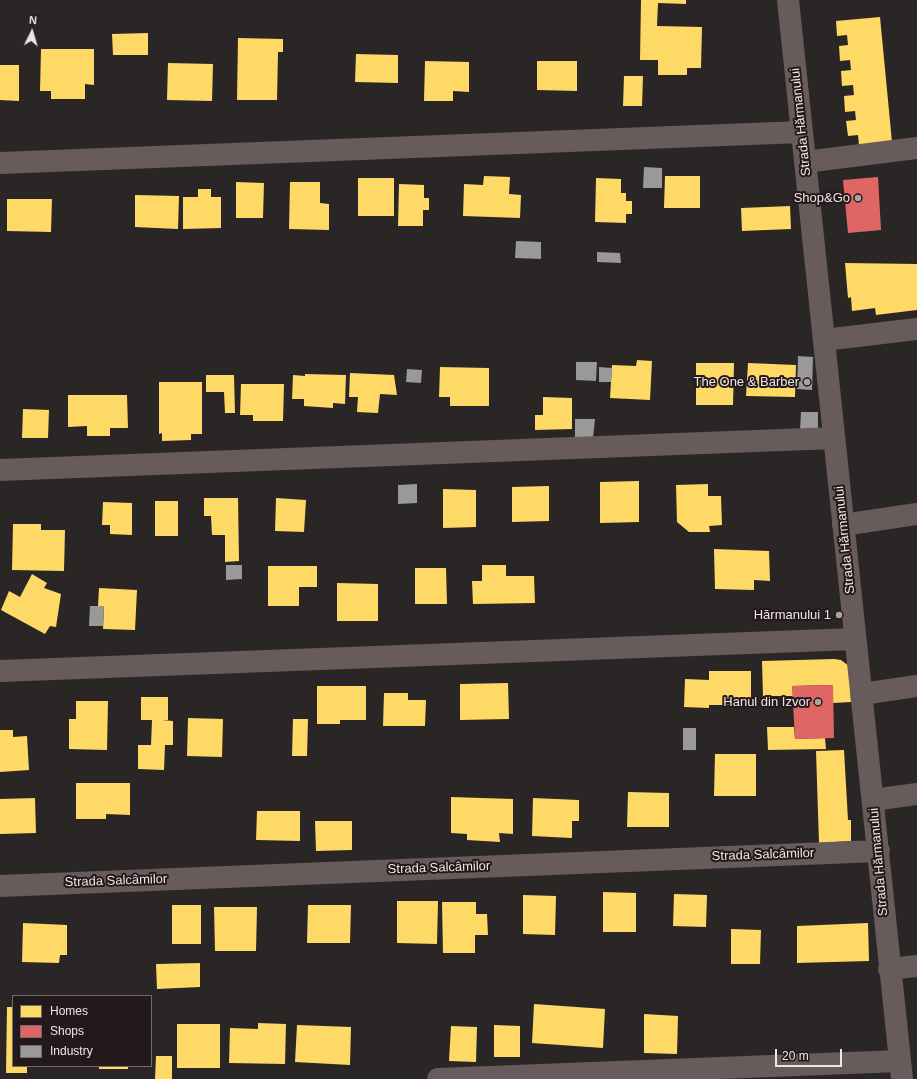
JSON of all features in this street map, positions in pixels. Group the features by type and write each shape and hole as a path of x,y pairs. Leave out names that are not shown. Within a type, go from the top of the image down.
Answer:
{"street":[{"name":"Strada Hărmanului","path":"788,0 855,639 879,851 889,969 901,1070"},
{"path":"0,163 802,132"},
{"path":"805,162 917,148"},
{"path":"824,340 917,329"},
{"path":"0,470 834,438"},
{"path":"843,525 917,514"},
{"path":"0,671 855,639"},
{"path":"862,694 917,686"},
{"path":"873,800 917,794"},
{"name":"Strada Salcâmilor","path":"0,886 879,851"},
{"path":"889,969 917,966"},
{"path":"438,1079 901,1070"}],"building: Homes":[{"path":"641,0 686,0 686,4 658,3 657,26 702,27 701,68 687,68 687,75 658,75 658,60 640,60"},
{"path":"880,17 892,142 859,145 858,135 848,136 846,121 856,120 855,111 845,112 844,96 854,95 853,85 842,86 841,71 851,70 850,60 840,61 839,46 848,45 847,35 837,36 836,21"},
{"path":"148,33 148,55 113,55 112,34"},
{"path":"238,38 283,39 283,52 278,52 277,100 237,100"},
{"path":"41,49 94,49 94,85 85,84 85,99 51,99 51,91 40,91"},
{"path":"356,54 398,55 398,83 355,82"},
{"path":"425,61 469,62 469,92 453,91 453,101 424,101"},
{"path":"537,61 577,61 577,91 537,90"},
{"path":"168,63 213,64 212,101 167,100"},
{"path":"0,65 19,65 19,101 0,100"},
{"path":"624,76 643,76 642,106 623,106"},
{"path":"484,176 510,177 509,194 521,195 520,218 463,216 464,184 483,185"},
{"path":"665,176 700,176 700,208 664,208"},
{"path":"358,178 394,178 394,216 358,216"},
{"path":"596,178 621,179 621,193 626,193 626,201 632,201 632,214 626,214 626,223 595,222"},
{"path":"236,182 264,183 263,218 236,218"},
{"path":"290,182 320,182 320,203 329,204 329,230 289,229"},
{"path":"399,184 424,185 424,198 429,198 429,210 423,210 423,226 398,226"},
{"path":"198,189 211,189 211,197 221,197 221,228 183,229 183,197 198,197"},
{"path":"135,195 179,196 178,229 135,227"},
{"path":"7,199 52,199 51,232 7,231"},
{"path":"790,206 791,229 742,231 741,208"},
{"path":"845,263 917,264 917,310 876,315 875,308 852,311 851,297 848,298"},
{"path":"637,360 652,361 650,400 610,398 612,365 636,366"},
{"path":"696,363 734,363 733,405 696,405"},
{"path":"748,363 796,365 795,397 746,396"},
{"path":"440,367 489,368 489,406 450,406 450,397 439,397"},
{"path":"350,373 394,375 397,395 380,394 378,413 357,412 358,397 349,397"},
{"path":"305,374 346,375 345,404 333,403 333,408 304,406 304,399 292,399 293,375 305,376"},
{"path":"206,375 234,375 235,413 225,413 224,392 206,392"},
{"path":"159,382 202,382 202,434 191,434 191,440 162,441 162,433 159,434"},
{"path":"241,384 284,384 283,421 253,421 253,415 240,415"},
{"path":"68,395 127,395 128,428 110,428 110,436 87,436 87,426 68,427"},
{"path":"543,397 572,398 572,429 535,430 535,415 543,415"},
{"path":"23,409 49,410 48,438 22,438"},
{"path":"639,481 639,522 600,523 600,482"},
{"path":"708,484 708,496 721,496 722,525 709,526 710,532 689,532 677,522 676,485"},
{"path":"549,486 549,521 512,522 512,487"},
{"path":"443,489 476,490 476,527 443,528"},
{"path":"204,498 238,498 239,561 225,562 225,535 212,535 211,516 204,516"},
{"path":"276,498 306,500 304,532 275,531"},
{"path":"155,501 178,501 178,536 155,536"},
{"path":"103,502 132,503 132,535 110,534 110,525 102,525"},
{"path":"13,524 41,524 41,530 65,530 64,571 12,570"},
{"path":"714,549 769,551 770,581 754,580 754,590 715,589"},
{"path":"482,565 506,565 506,576 534,576 535,603 473,604 472,581 482,581"},
{"path":"268,566 317,566 317,587 299,587 299,606 268,606"},
{"path":"415,568 446,568 447,604 415,604"},
{"path":"32,574 47,583 44,588 61,594 56,627 50,626 45,634 1,610 9,591 20,597"},
{"path":"337,583 378,584 378,621 337,621"},
{"path":"99,588 137,590 135,630 103,629 104,606 98,606"},
{"path":"841,660 849,666 851,702 833,703 833,685 792,686 793,696 763,696 762,661"},
{"path":"709,671 751,671 751,705 709,705 709,708 684,707 685,679 709,680"},
{"path":"508,683 509,719 460,720 460,684"},
{"path":"317,686 366,686 366,720 340,720 340,724 317,724"},
{"path":"384,693 408,693 408,700 426,700 425,726 383,726"},
{"path":"141,697 168,697 168,720 162,720 173,721 173,745 165,745 164,770 138,769 138,745 151,745 152,720 141,720"},
{"path":"76,701 108,701 107,750 69,749 69,719 76,719"},
{"path":"188,718 223,719 222,757 187,756"},
{"path":"293,719 308,719 307,756 292,756"},
{"path":"767,727 794,727 795,739 825,738 826,749 768,750"},
{"path":"0,730 13,730 13,737 27,736 29,770 0,772"},
{"path":"844,750 848,820 851,820 851,841 819,843 816,751"},
{"path":"715,754 756,754 756,796 714,796"},
{"path":"76,783 130,783 130,815 106,814 106,819 76,819"},
{"path":"628,792 669,793 669,827 627,827"},
{"path":"451,797 513,799 513,834 499,833 500,842 467,840 467,834 451,833"},
{"path":"35,798 36,833 0,834 0,799"},
{"path":"533,798 579,800 579,821 572,821 572,838 532,836"},
{"path":"257,811 300,811 300,841 256,840"},
{"path":"315,821 352,821 352,850 316,851"},
{"path":"603,892 636,893 636,932 603,932"},
{"path":"674,894 707,895 706,927 673,926"},
{"path":"523,895 556,896 555,935 523,934"},
{"path":"397,901 438,901 437,944 397,943"},
{"path":"442,902 476,902 476,914 487,914 488,935 475,935 475,953 443,953"},
{"path":"172,905 201,905 201,944 172,944"},
{"path":"308,905 351,905 350,943 307,943"},
{"path":"214,907 257,907 256,951 215,951"},
{"path":"23,923 67,925 67,955 60,955 59,963 22,962"},
{"path":"868,923 869,961 797,963 797,926"},
{"path":"731,929 761,930 760,964 731,964"},
{"path":"200,963 200,987 157,989 156,964"},
{"path":"534,1004 605,1009 603,1048 532,1043"},
{"path":"7,1007 12,1007 12,1067 27,1067 27,1073 6,1073"},
{"path":"644,1014 678,1016 677,1054 644,1053"},
{"path":"258,1023 286,1024 285,1064 229,1063 230,1028 258,1029"},
{"path":"177,1024 220,1024 220,1068 177,1068"},
{"path":"297,1025 351,1027 350,1065 295,1062"},
{"path":"494,1025 520,1026 520,1057 494,1057"},
{"path":"451,1026 477,1027 476,1062 449,1061"},
{"path":"156,1056 172,1056 172,1079 155,1079"},
{"path":"99,1067 128,1067 128,1069 99,1069"}],"building: Shops":[{"path":"878,177 881,230 848,233 843,180"},
{"path":"833,685 834,738 795,739 792,686"}],"building: Industry":[{"path":"644,167 662,168 662,188 643,188"},
{"path":"516,241 541,242 541,259 515,258"},
{"path":"597,252 620,253 621,263 597,262"},
{"path":"798,356 813,357 812,390 797,389"},
{"path":"576,362 597,362 596,381 576,380"},
{"path":"599,367 612,368 611,382 599,382"},
{"path":"407,369 422,370 421,383 406,382"},
{"path":"801,412 818,412 818,430 800,431"},
{"path":"575,419 595,419 593,438 575,439"},
{"path":"417,484 417,503 398,504 398,485"},
{"path":"226,565 242,565 242,579 226,580"},
{"path":"90,606 104,606 103,626 89,626"},
{"path":"683,728 696,728 696,750 683,750"}],"place":[{"name":"Shop&Go","path":"858,198"},
{"name":"The One & Barber","path":"807,382"},
{"name":"Hărmanului 1","path":"839,615"},
{"name":"Hanul din Izvor","path":"818,702"}]}
